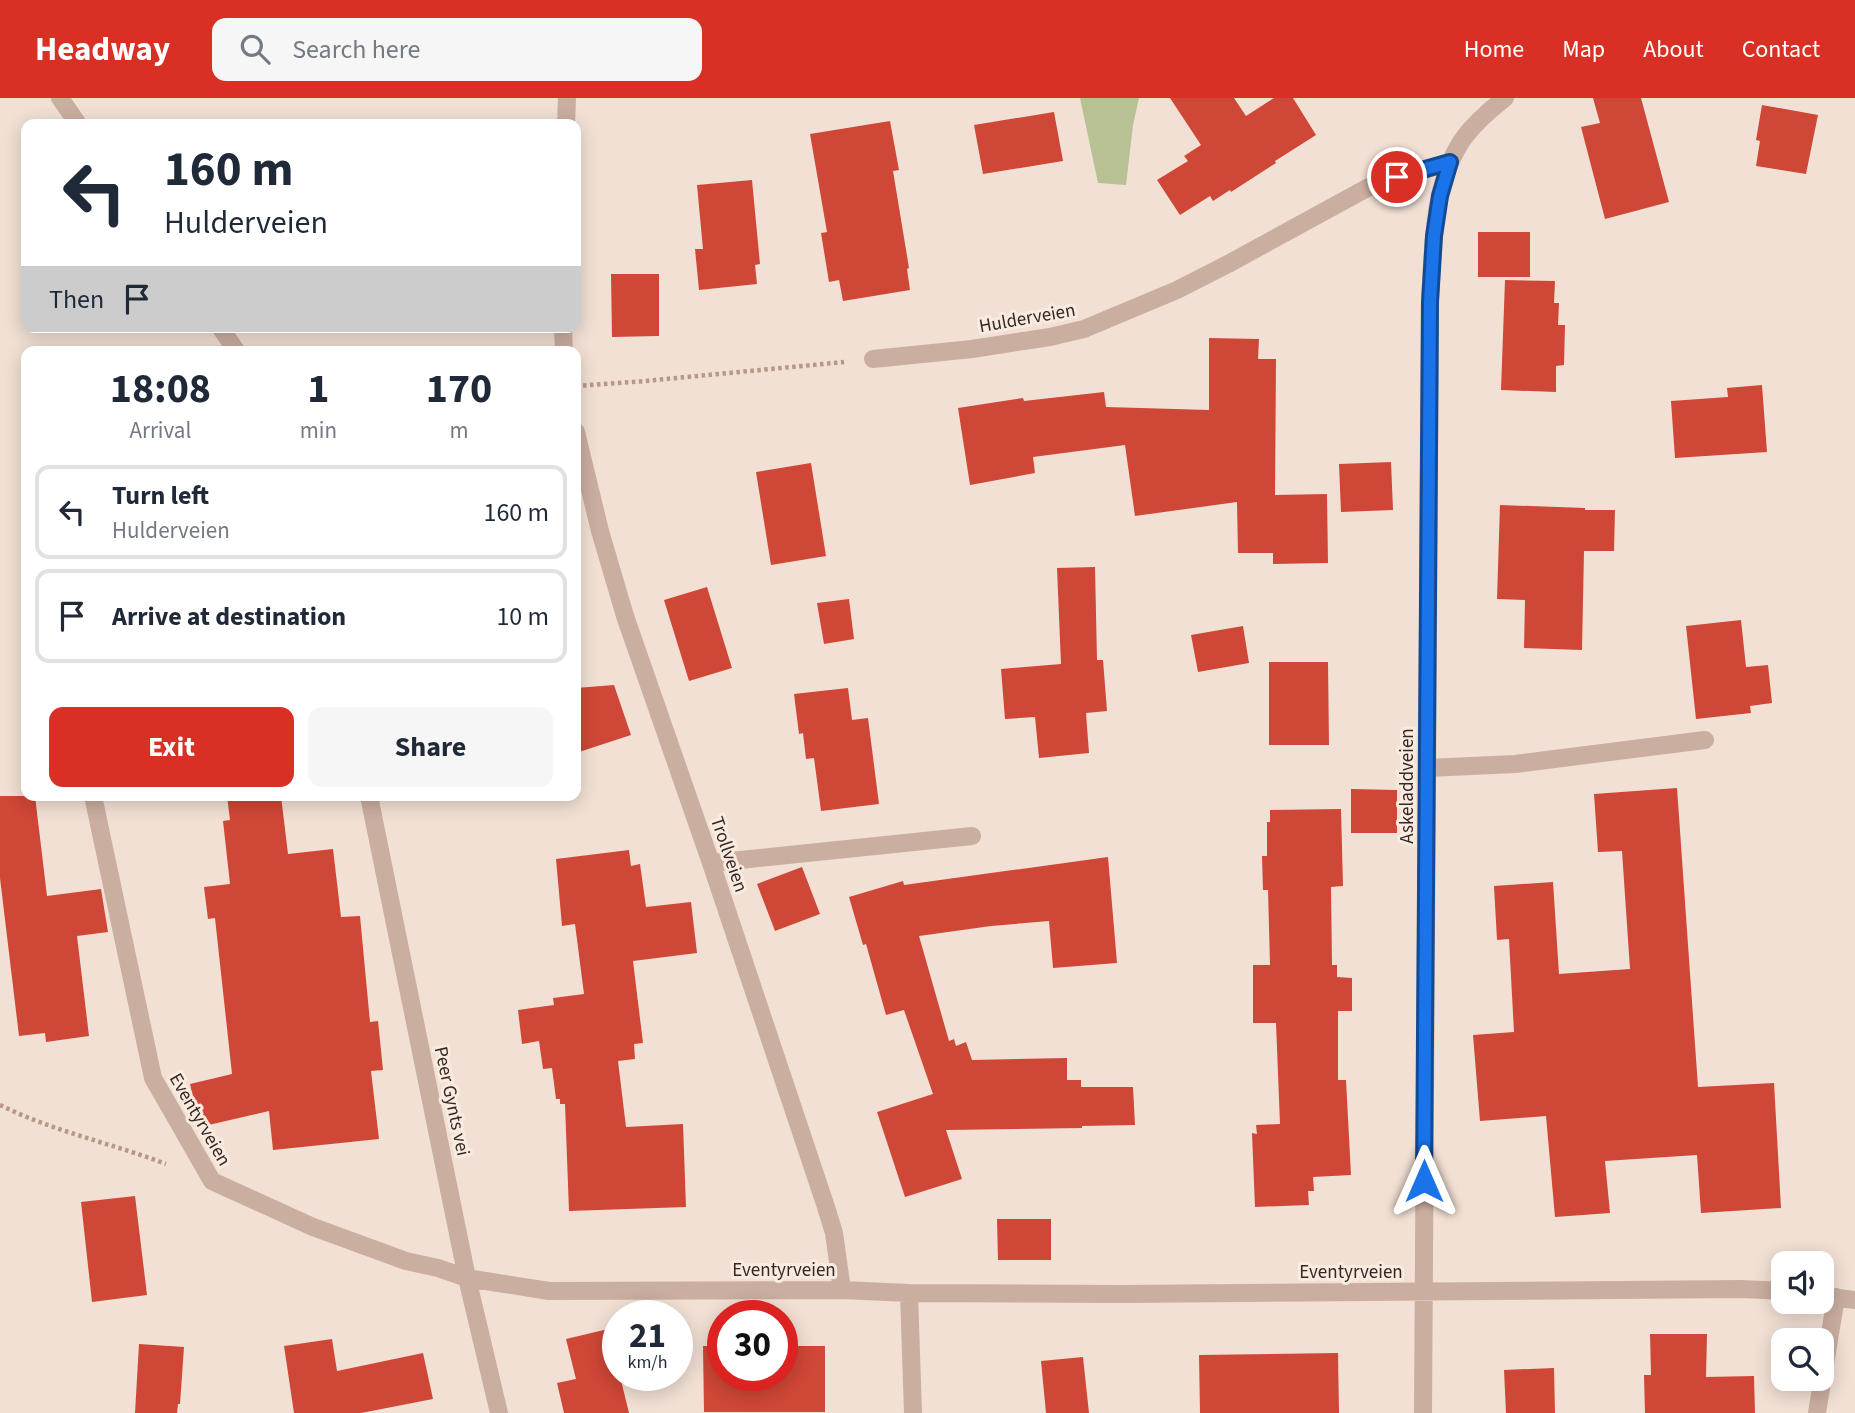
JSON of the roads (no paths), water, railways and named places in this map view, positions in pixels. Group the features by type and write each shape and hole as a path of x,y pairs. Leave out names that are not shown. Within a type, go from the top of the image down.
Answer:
{"street":[{"path":"60,98 75,119"},
{"path":"566,119 567,98"},
{"path":"1450,162 1465,136 1505,98"},
{"name":"Hulderveien","path":"873,359 972,349 1084,329 1177,290 1369,187 1450,162"},
{"name":"Askeladdveien","path":"1423,1413 1430,302 1434,236 1440,196 1450,162"},
{"name":"Trollveien","path":"581,453 625,616 826,1207 834,1233 842,1290"},
{"path":"1427,768 1515,764 1705,740"},
{"name":"Eventyrveien","path":"94,801 153,1078 212,1181 325,1231 406,1261 467,1278 549,1292 1771,1290"},
{"name":"Peer Gynts vei","path":"370,801 467,1278 499,1413"},
{"path":"711,863 972,836"},
{"path":"909,1293 914,1413"},
{"path":"1834,1298 1855,1300"},
{"path":"1817,1413 1827,1314"}]}
